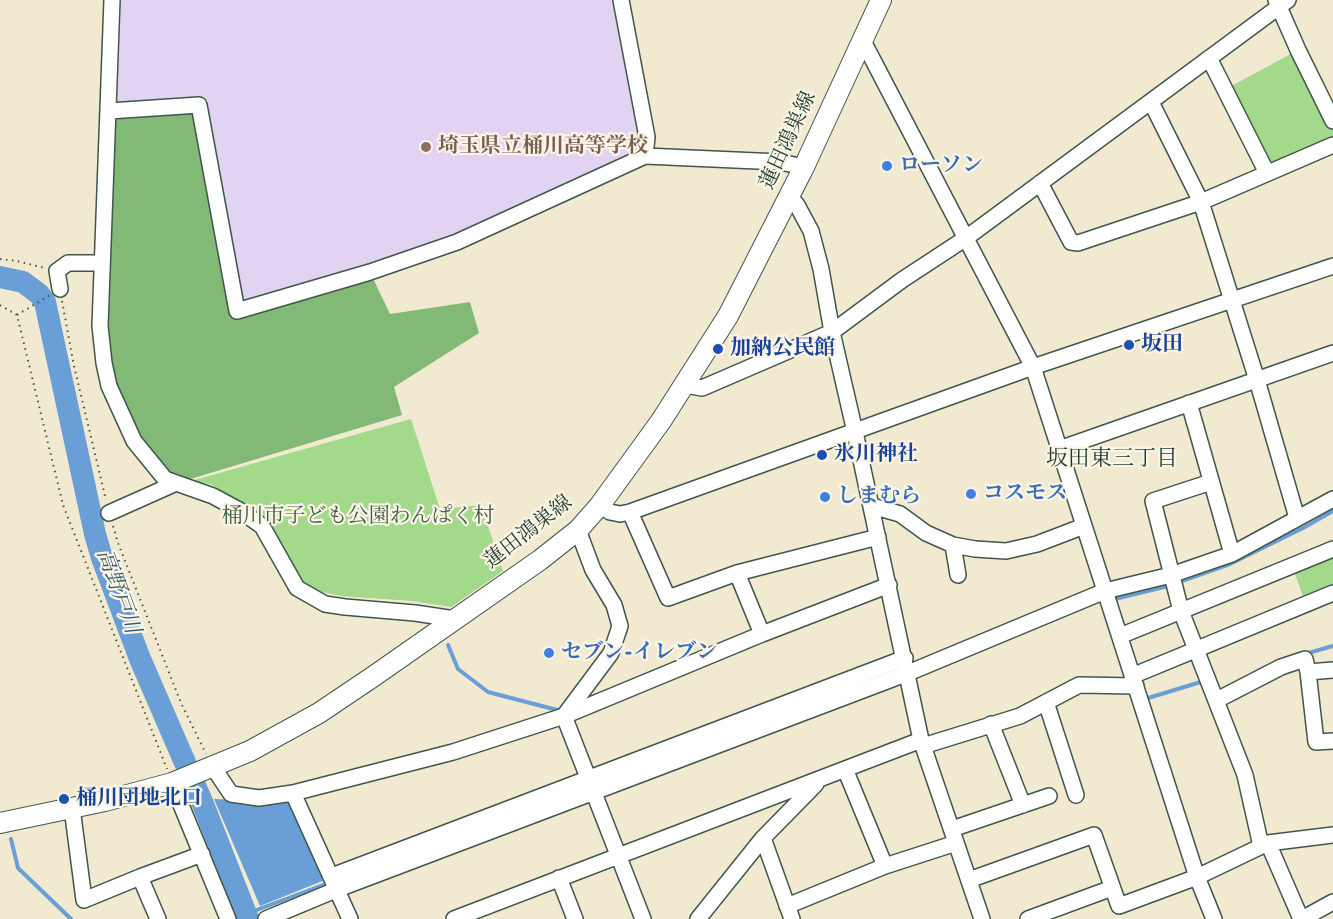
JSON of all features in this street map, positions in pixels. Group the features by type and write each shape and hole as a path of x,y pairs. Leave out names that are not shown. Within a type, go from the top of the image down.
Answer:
{"main road":[{"name":"蓮田鴻巣線","path":"0,823 172,783 250,751 319,713 540,560 578,530 600,505 685,385 728,316 790,197 881,0"}],"street":[{"path":"112,0 100,326 104,363 110,386 134,441 165,479 213,496 262,526 297,588 326,604 455,619"},
{"path":"621,0 647,137 645,156"},
{"path":"685,385 702,388 832,332 902,280 966,238 1281,2 1331,113"},
{"path":"863,41 1033,367 1197,877 1214,919"},
{"path":"1209,58 1267,173"},
{"path":"1150,102 1201,202 1257,380 1297,518"},
{"path":"109,111 199,105 237,311 370,272 457,242 645,156 780,162 804,167"},
{"path":"1040,183 1071,242 1078,243 1201,202 1333,145"},
{"path":"790,197 811,231 821,269 832,332 872,506 922,743 982,919"},
{"path":"60,289 57,271 68,262 102,263"},
{"path":"600,505 610,512 620,514 630,512 1033,367 1333,266"},
{"path":"1059,449 1257,380 1332,358"},
{"path":"1189,404 1232,554"},
{"path":"1211,482 1153,501 1181,611 1245,775 1264,845 1301,919 1333,902"},
{"path":"109,513 174,484"},
{"path":"335,882 594,792 908,673 1105,591 1171,575 1232,554 1333,499"},
{"path":"872,506 900,514 926,532 953,545 975,549 1006,551 1037,544 1084,526"},
{"path":"630,512 668,598 737,573 878,537"},
{"path":"564,716 611,653 620,626 614,604 594,570 578,530"},
{"path":"953,545 958,575"},
{"path":"1120,636 1333,549"},
{"path":"737,573 762,634"},
{"path":"213,767 231,794 259,798 293,793 453,752 564,716 762,634 889,585"},
{"path":"454,919 845,769 922,743 1020,716 1079,685 1134,681 1197,648 1333,593"},
{"path":"266,919 335,882 588,777 905,658"},
{"path":"1216,700 1281,667 1305,659 1316,742 1333,741"},
{"path":"1308,672 1333,670"},
{"path":"1046,702 1076,795"},
{"path":"564,716 643,919"},
{"path":"991,724 1023,805"},
{"path":"845,769 885,866"},
{"path":"698,919 763,838 820,779"},
{"path":"172,783 228,919"},
{"path":"293,793 350,919"},
{"path":"763,838 789,913 885,866 1023,805 1049,796"},
{"path":"72,808 84,900 201,854"},
{"path":"969,880 1094,835 1119,906 1197,877 1264,845 1333,835"},
{"path":"140,877 158,919"},
{"path":"559,878 575,919"},
{"path":"1028,919 1112,888"},
{"path":"493,904 499,919"}],"path":[{"path":"0,259 57,271"},
{"path":"17,315 60,289 74,366 118,543 180,703 213,767"},
{"path":"0,305 17,315 63,505 172,783"}],"shaded area":[{"name":"埼玉県立桶川高等学校","path":"112,0 621,0 645,156 457,242 237,311 109,111"}],"green space":[{"path":"1298,50 1333,121 1333,145 1267,173 1224,90"},
{"path":"199,105 237,311 370,272 390,314 470,302 479,333 394,387 402,415 174,484 134,441 109,386 100,326 109,111"},
{"name":"桶川市子ども公園わんぱく村","path":"411,419 440,509 481,505 503,571 451,607 322,592 293,576 259,514 210,484 191,481"},
{"path":"1333,554 1333,588 1304,599 1294,571"}],"water":[{"path":"214,799 289,802 325,880 260,906"}],"waterway":[{"name":"高野戸川","path":"0,277 23,282 39,294 45,302 102,558 140,659 203,804 248,919"},
{"path":"1179,582 1230,564 1333,511"},
{"path":"1113,596 1115,599 1172,585"},
{"path":"448,645 458,669 488,692 561,711"},
{"path":"1305,654 1333,646"},
{"path":"1145,699 1204,681"},
{"path":"11,839 18,868 71,919"},
{"path":"246,914 331,882"}],"place":[{"name":"埼玉県立桶川高等学校","path":"426,147"},
{"name":"ローソン","path":"887,166"},
{"name":"坂田","path":"1129,345"},
{"name":"加納公民館","path":"718,349"},
{"name":"氷川神社","path":"822,455"},
{"name":"コスモス","path":"971,494"},
{"name":"しまむら","path":"825,497"},
{"name":"セブン-イレブン","path":"549,653"},
{"name":"桶川団地北口","path":"64,799"}],"district":[{"name":"坂田東三丁目","path":"1112,460"}]}
